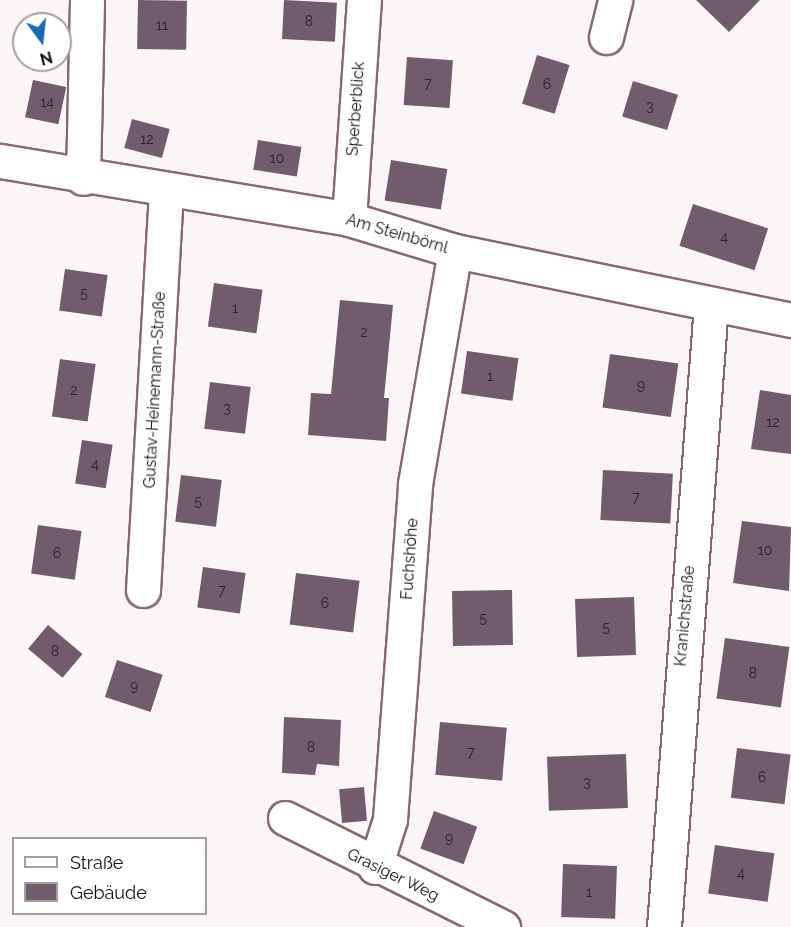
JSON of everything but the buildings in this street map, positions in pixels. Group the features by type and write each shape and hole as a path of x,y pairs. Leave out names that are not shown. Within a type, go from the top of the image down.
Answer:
{"street":[{"path":"83,178 87,0"},
{"name":"Sperberblick","path":"349,219 364,0"},
{"path":"606,37 615,0"},
{"name":"Am Steinbörnl","path":"0,161 83,178 349,219 455,251 791,320"},
{"name":"Gustav-Heinemann-Straße","path":"143,590 166,191"},
{"name":"Fuchshöhe","path":"375,867 390,819 415,484 455,251"},
{"name":"Kranichstraße","path":"664,927 711,305"},
{"name":"Grasiger Weg","path":"285,818 375,867 503,927"}]}
